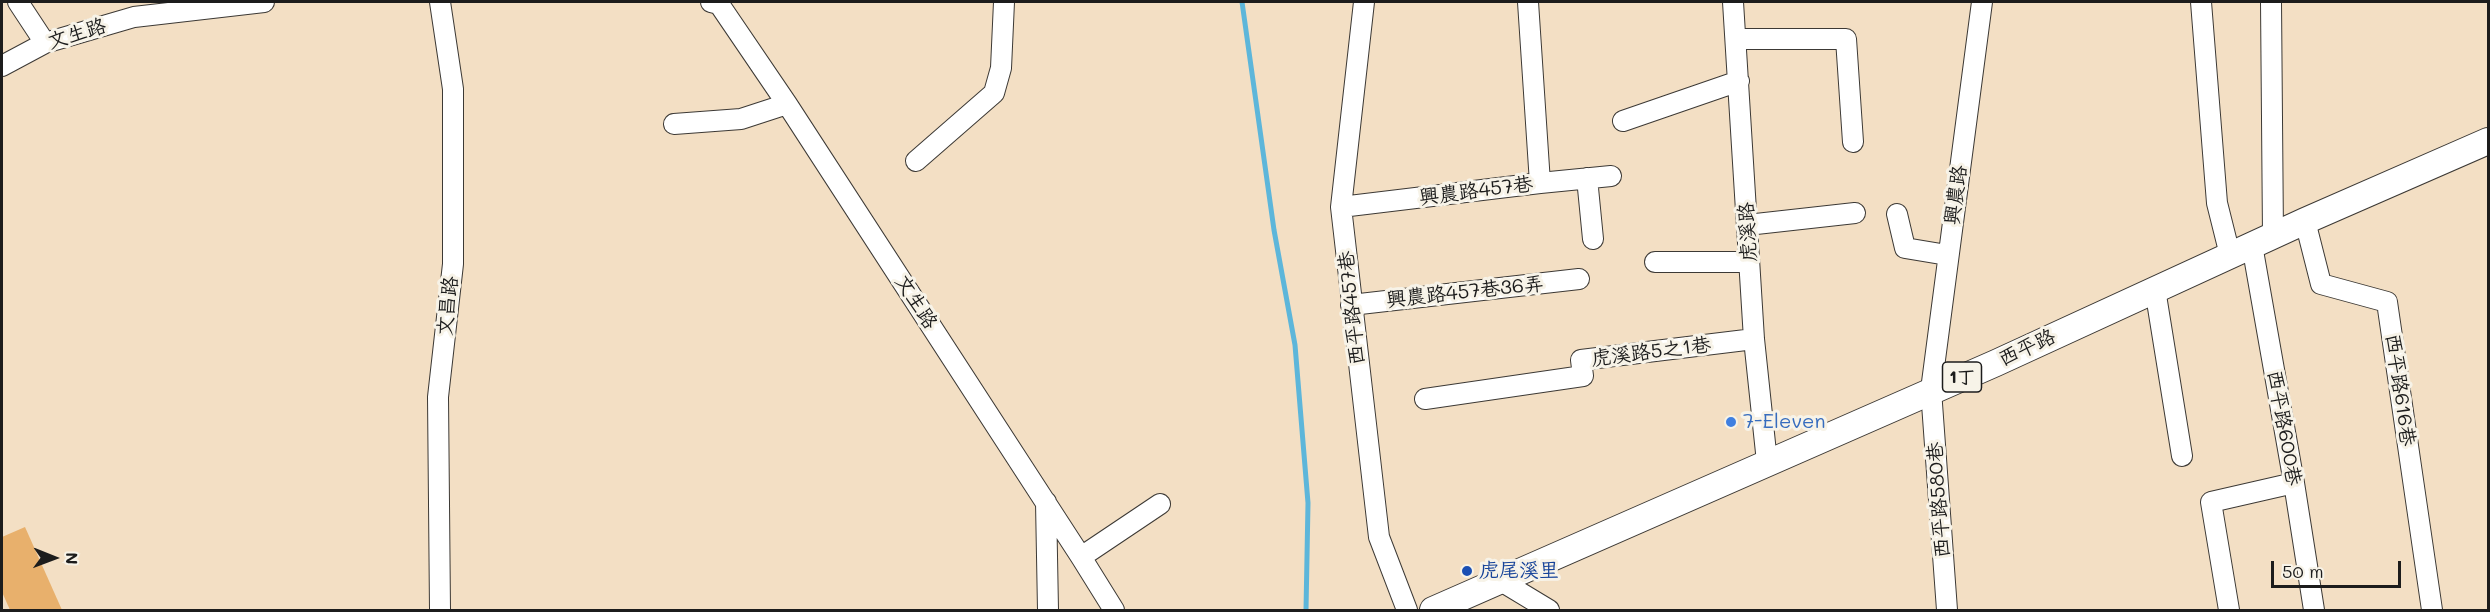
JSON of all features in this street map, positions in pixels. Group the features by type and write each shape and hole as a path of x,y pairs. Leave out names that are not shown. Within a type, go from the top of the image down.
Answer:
{"main road":[{"name":"西平路","path":"1443,609 2488,141"}],"street":[{"path":"18,2 45,43"},
{"name":"文生路","path":"2,66 45,43 134,17 264,2"},
{"name":"文昌路","path":"440,2 453,89 453,264 438,397 440,610"},
{"name":"文生路","path":"711,2 719,4 787,104 1114,610"},
{"path":"916,161 994,93 1002,68 1004,2"},
{"name":"西平路457巷","path":"1364,2 1341,207 1379,537 1407,610"},
{"path":"1528,2 1540,183"},
{"name":"虎溪路","path":"1733,2 1754,339 1767,462"},
{"name":"興農路","path":"1931,390 1982,2"},
{"path":"2201,2 2217,203 2252,245"},
{"path":"2252,245 2271,2"},
{"path":"1736,39 1846,39 1853,142"},
{"path":"1623,121 1738,81"},
{"path":"674,124 741,119 787,104"},
{"name":"興農路457巷","path":"1341,207 1611,176"},
{"path":"1587,178 1593,239"},
{"path":"1747,225 1854,213"},
{"path":"1897,214 1905,248 1947,255"},
{"name":"西平路616巷","path":"2305,221 2321,284 2387,302 2432,610"},
{"name":"西平路600巷","path":"2252,245 2314,610"},
{"path":"1655,262 1749,262"},
{"name":"興農路457巷36弄","path":"1351,305 1579,279"},
{"path":"2156,289 2182,456"},
{"name":"虎溪路5之1巷","path":"1425,399 1583,376 1581,360 1754,339"},
{"name":"西平路580巷","path":"1931,390 1947,610"},
{"path":"2229,610 2211,502 2294,483"},
{"path":"1046,502 1048,610"},
{"path":"1081,557 1160,504"},
{"path":"1502,581 1549,610"}],"building":[{"path":"25,527 62,610 10,610 2,592 2,537"}],"waterway":[{"path":"1242,2 1274,230 1295,345 1308,503 1306,610"}],"place":[{"name":"7-Eleven","path":"1731,422"},
{"name":"虎尾溪里","path":"1467,571"}]}
